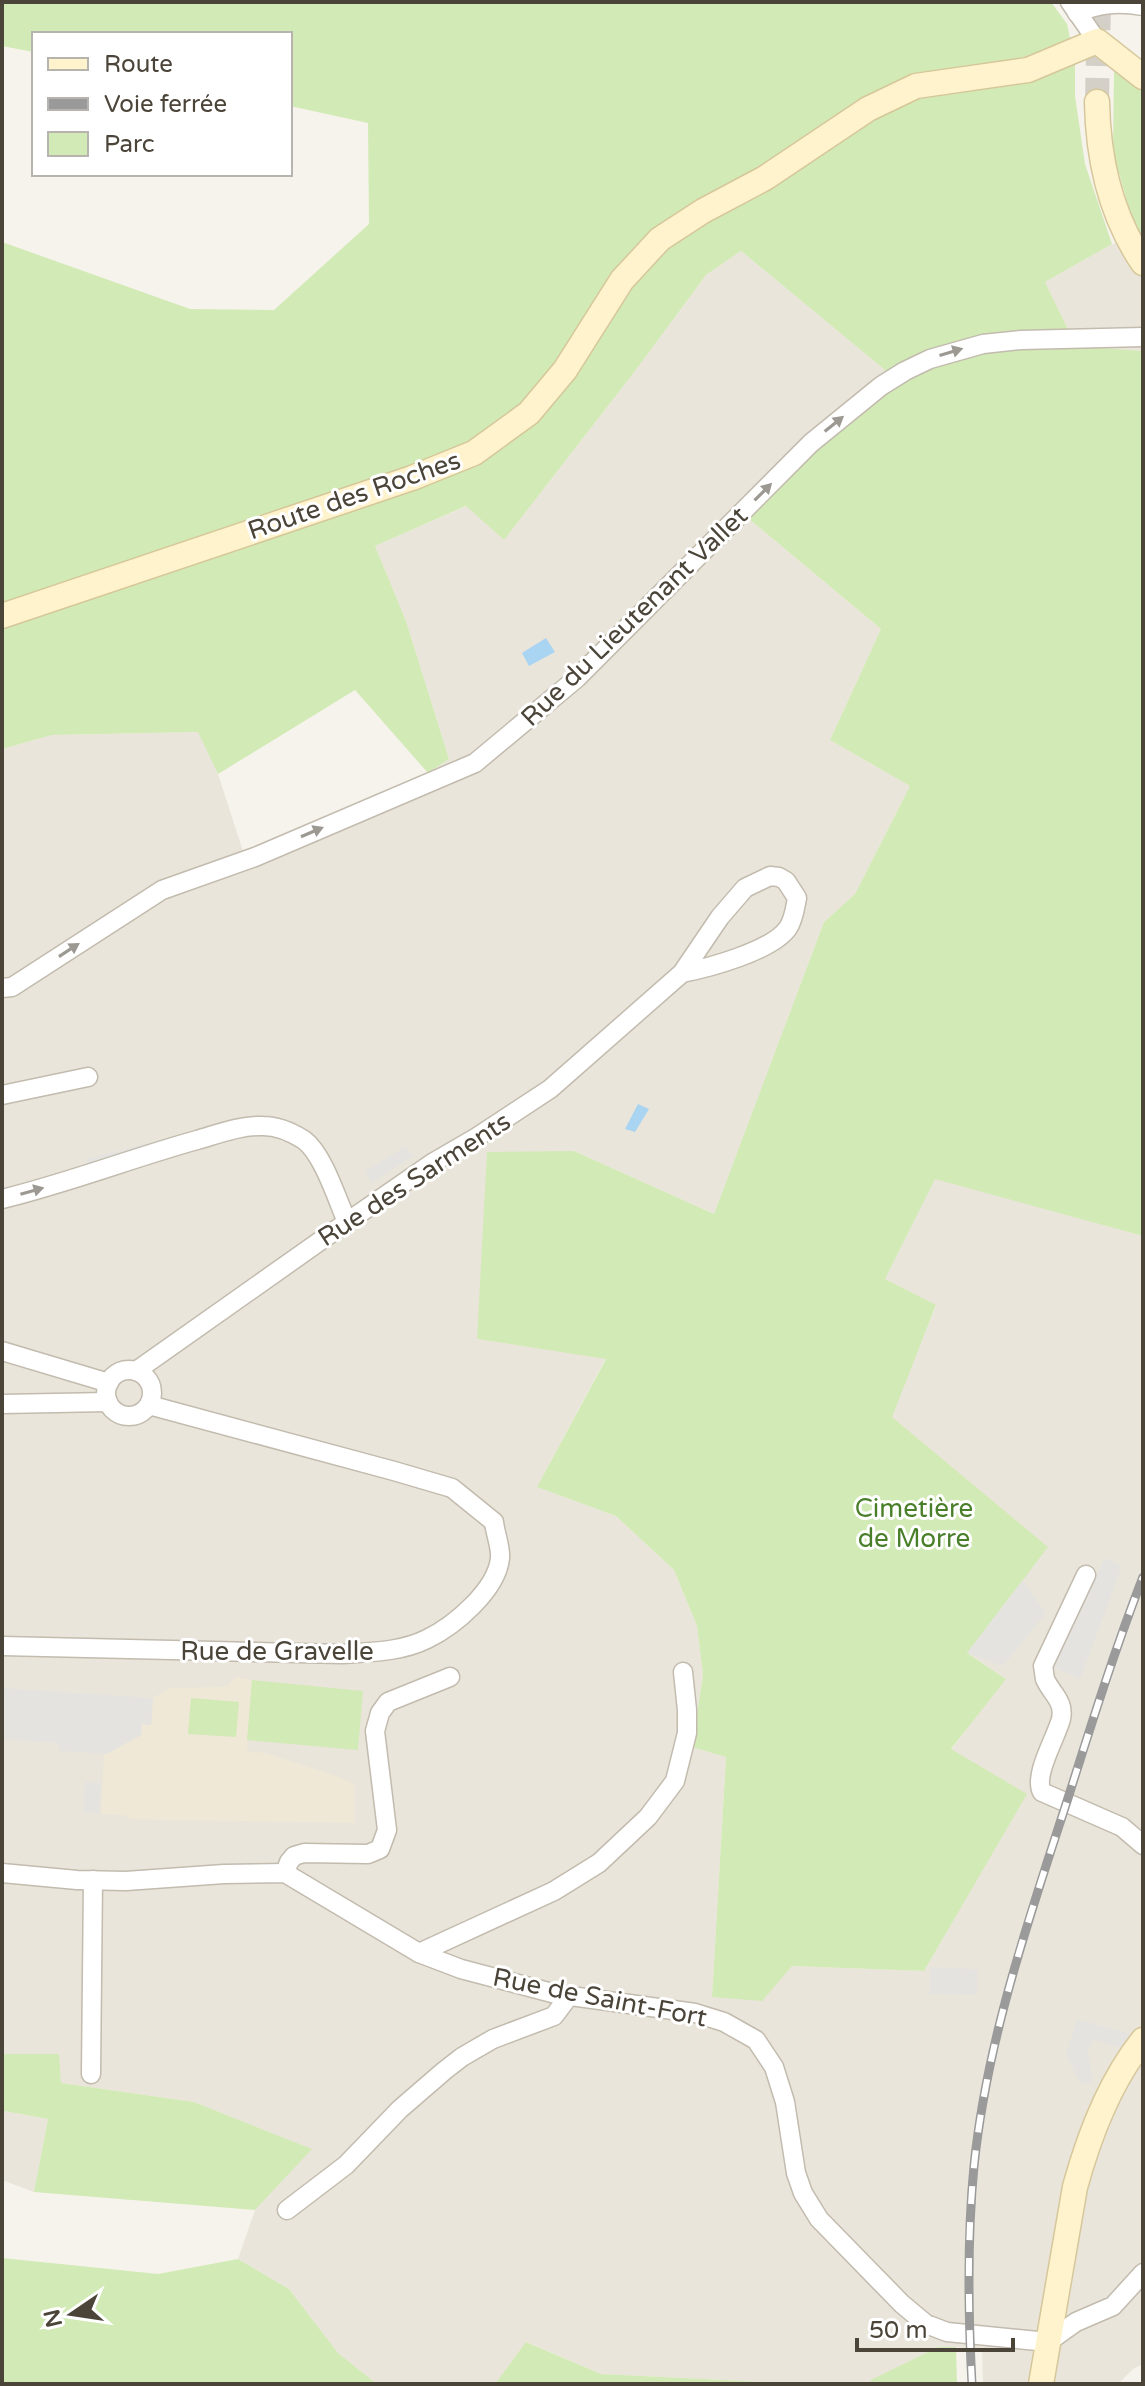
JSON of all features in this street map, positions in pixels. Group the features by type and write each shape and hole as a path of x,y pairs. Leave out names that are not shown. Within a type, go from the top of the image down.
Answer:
{"street":[{"path":"1143,6 1111,3 1074,8 1097,41 1143,77"},
{"name":"Route des Roches","path":"2,616 412,478 474,453 529,413 565,370 622,280 660,239 703,211 765,178 868,109 916,86 1028,70 1097,41"},
{"path":"1097,102 1102,157 1115,207 1143,263"},
{"name":"Rue du Lieutenant Vallet","path":"2,988 12,987 162,890 255,857 475,763 577,678 811,443 881,386 905,371 930,359 983,344 1140,333"},
{"name":"Rue des Sarments","path":"136,1371 434,1162 550,1089 682,973 720,917 745,888 770,876 786,881 797,898 787,931 761,947 718,966 682,973"},
{"path":"2,1095 88,1077"},
{"path":"2,1199 174,1146 234,1130 264,1126 289,1132 306,1142 325,1173 347,1222"},
{"path":"2,1351 108,1393 118,1413 132,1416 144,1411 151,1398 147,1378 129,1370 117,1373 108,1393"},
{"path":"2,1404 108,1393"},
{"name":"Rue de Gravelle","path":"2,1646 342,1654 392,1650 427,1639 471,1608 490,1586 500,1558 494,1522 452,1488 204,1419 151,1398"},
{"path":"1086,1575 1043,1666 1045,1679 1059,1698 1062,1715 1040,1776 1039,1788 1122,1827 1143,1845"},
{"path":"419,1953 554,1891 599,1863 648,1817 675,1781 687,1733 683,1672"},
{"path":"2,1873 126,1881 285,1873 294,1856 304,1853 368,1854 380,1849 387,1830 375,1731 380,1713 388,1702 450,1677"},
{"name":"Rue de Saint-Fort","path":"285,1873 419,1953 461,1969 569,1996 695,2013 724,2022 756,2040 774,2067 785,2102 796,2173 803,2193 819,2219 902,2304 926,2324 947,2332 1048,2342"},
{"path":"91,2074 93,1880"},
{"path":"287,2210 346,2165 400,2109 462,2057 493,2039 554,2016 569,1996"},
{"path":"1041,2384 1075,2187 1090,2140 1117,2080 1143,2040"},
{"path":"1048,2342 1076,2322 1113,2306 1143,2273"}],"shaded area":[{"path":"1138,240 1143,246 1143,351 1076,347 1045,282 1112,244"},
{"path":"741,251 885,370 749,519 881,629 830,740 910,786 855,894 824,922 714,1214 574,1151 477,1339 606,1358 537,1487 616,1516 674,1570 697,1626 703,1675 692,1747 726,1757 712,1997 792,1966 924,1971 1026,1794 951,1750 1005,1678 967,1653 811,1525 891,1416 936,1306 885,1279 935,1178 1143,1236 1143,2364 1118,2384 983,2384 982,2349 956,2347 938,2347 872,2380 870,2384 769,2384 601,2374 527,2342 495,2384 377,2384 338,2353 289,2289 238,2259 255,2210 311,2149 194,2102 61,2083 58,2054 2,2054 2,749 52,735 199,732 218,774 243,851 428,773 449,759 406,621 375,546 467,506 504,540 706,275"},
{"path":"265,1116 295,1122 298,1130 287,1126 88,1167 86,1159 249,1117"},
{"path":"406,1146 413,1156 372,1183 365,1172"},
{"path":"1105,1558 1122,1566 1080,1679 1050,1666"},
{"path":"1023,1580 1046,1613 1003,1666 967,1653"},
{"path":"236,1677 252,1680 247,1751 265,1753 354,1784 354,1823 130,1819 124,1815 101,1814 104,1754 142,1724 151,1725 153,1698 171,1688 227,1687"},
{"path":"2,1688 153,1698 151,1725 142,1724 141,1735 107,1754 59,1751 59,1743 2,1739"},
{"path":"85,1782 101,1783 99,1813 83,1812"},
{"path":"930,1967 977,1969 977,1995 929,1994"},
{"path":"1077,2019 1131,2034 1120,2048 1093,2039 1088,2050 1093,2081 1080,2084 1066,2054"},
{"path":"2,2109 48,2119 34,2192 2,2180"}],"green space":[{"name":"Cimetière de Morre","path":"2,2 1051,2 1067,24 1075,63 1075,96 1085,164 1112,244 1045,282 1076,346 1143,351 1143,1236 935,1179 885,1279 936,1305 892,1417 1048,1547 967,1653 1006,1679 951,1749 1027,1794 924,1971 792,1966 762,2001 712,1997 726,1757 692,1747 703,1675 697,1626 674,1570 616,1516 537,1487 606,1359 477,1339 487,1152 574,1151 714,1214 824,922 855,894 910,786 830,740 881,629 749,519 885,370 741,251 706,275 504,540 466,506 375,546 406,621 449,759 428,773 355,690 218,774 198,732 52,735 2,749 2,242 190,309 274,310 369,224 368,123 292,106 292,32 32,32 32,52 2,46"},
{"path":"1114,69 1143,91 1143,246 1138,240 1113,152"},
{"path":"252,1680 363,1691 358,1750 247,1740"},
{"path":"191,1698 239,1702 236,1737 188,1734"},
{"path":"2,2054 59,2054 61,2083 194,2102 312,2149 255,2210 34,2192 48,2119 2,2109"},
{"path":"2,2258 158,2274 238,2259 289,2289 338,2353 377,2384 2,2384"},
{"path":"526,2342 601,2374 769,2384 495,2384"},
{"path":"938,2347 956,2347 957,2384 870,2384 871,2380"}],"water":[{"path":"546,638 555,652 529,666 522,653"},
{"path":"638,1104 649,1109 635,1132 625,1129"}],"tunnel":[{"path":"1097,102 1099,2"}],"railway":[{"path":"972,2384 970,2220 980,2118 989,2071 1025,1932 1104,1686 1143,1577"}]}
